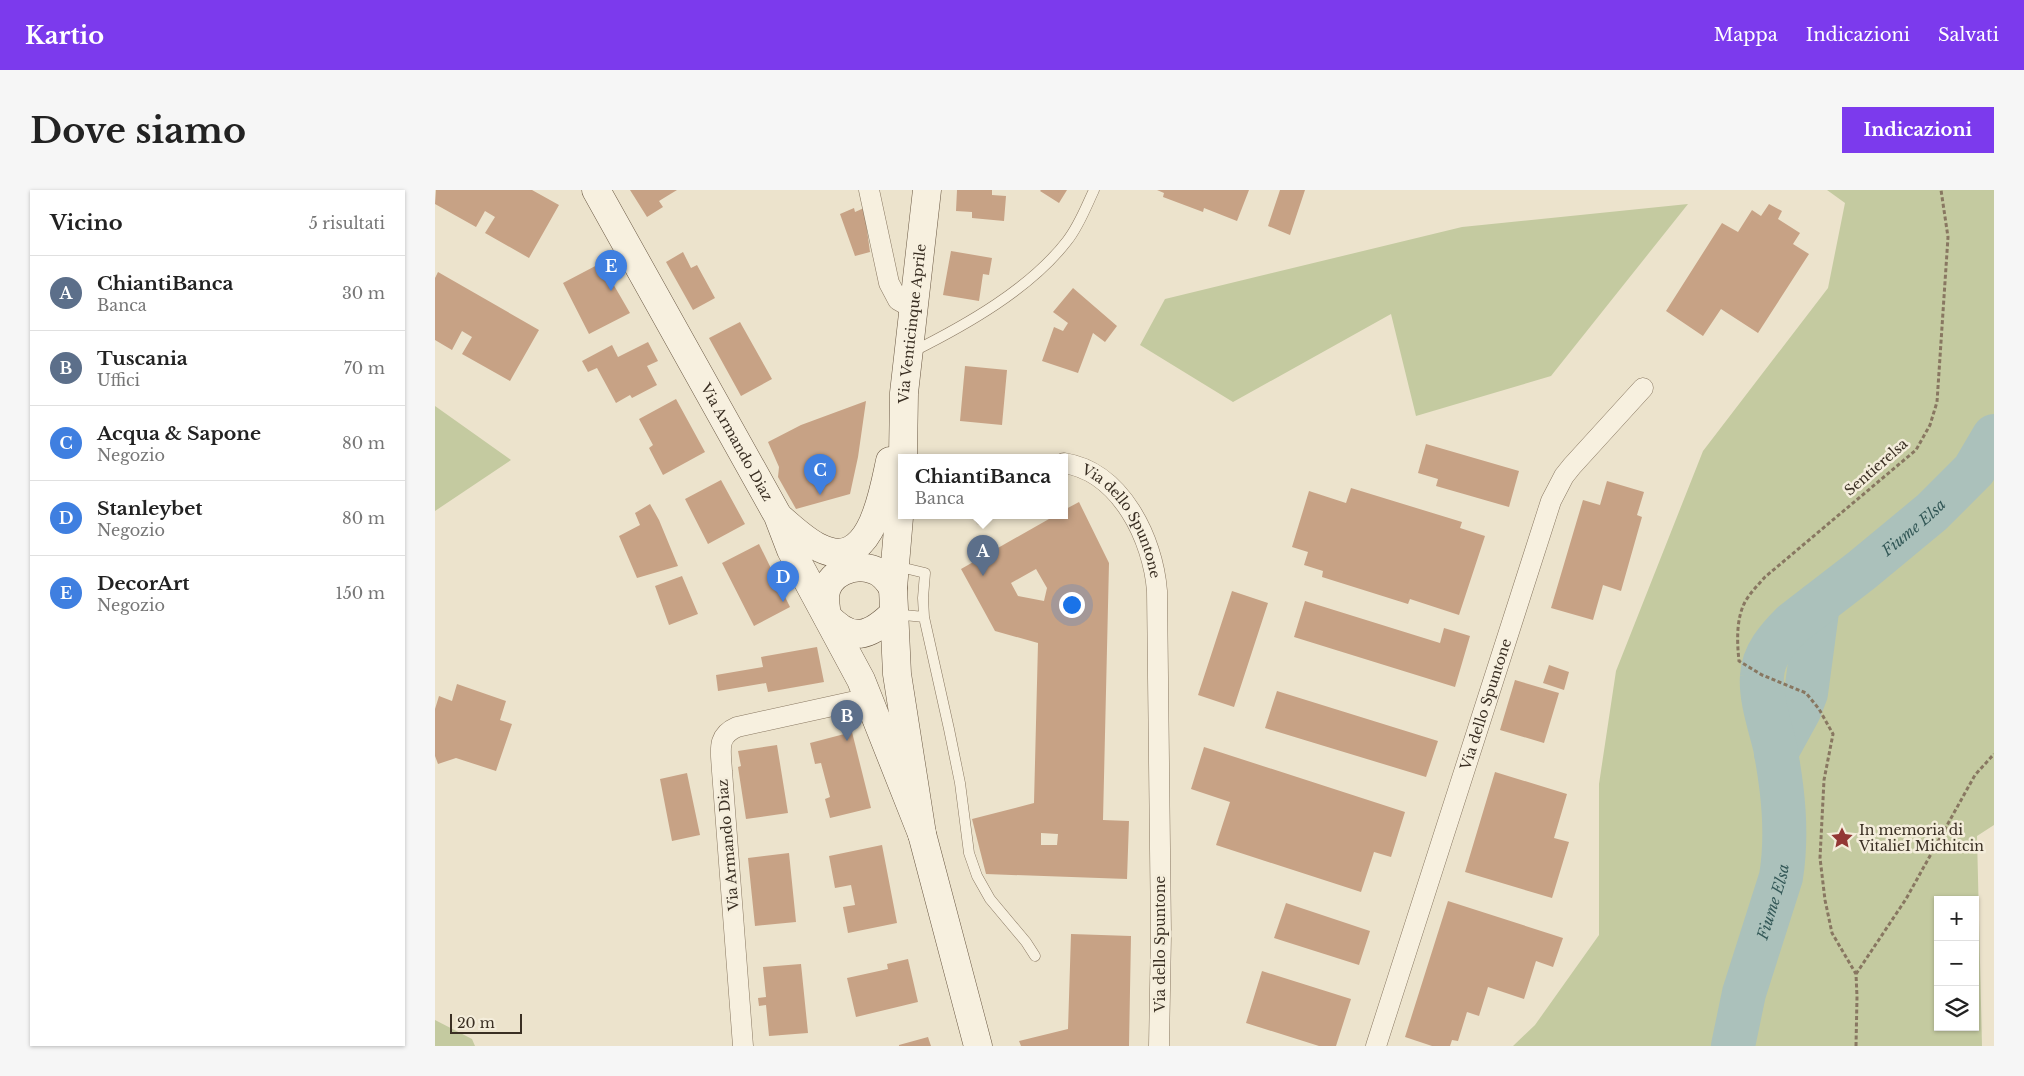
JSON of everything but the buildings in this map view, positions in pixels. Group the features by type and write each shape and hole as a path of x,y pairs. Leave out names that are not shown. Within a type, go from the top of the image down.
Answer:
{"main road":[{"name":"Via Venticinque Aprile","path":"903,454 904,393 927,190"},
{"name":"Via Armando Diaz","path":"595,191 779,516 791,550 869,698 922,834"},
{"path":"779,516 805,539 822,549 842,553 855,547 874,521 880,505 904,393"},
{"path":"894,589 884,577 874,570 859,567 843,571 836,575 827,588 825,600 827,616 845,631 855,634 875,630 894,589 899,519"},
{"name":"Via Armando Diaz","path":"894,589 897,674 922,834 978,1046"},
{"path":"869,698 883,691 897,674"}],"street":[{"path":"869,190 889,283 898,300 914,309"},
{"name":"Via dello Spuntone","path":"1376,1046 1551,501 1564,476 1572,466 1643,388"},
{"name":"Via dello Spuntone","path":"1068,466 1088,470 1103,480 1125,504 1148,546 1156,579 1161,934 1159,1046"},
{"name":"Via Armando Diaz","path":"743,1046 722,771 721,748 723,738 726,732 737,727 869,698"}],"lane":[{"path":"909,354 985,310 1013,291 1044,265 1068,240 1094,190"},
{"path":"924,617 894,589 925,573 924,617 960,783 969,853 977,876 991,899 1035,956"}],"path":[{"name":"Sentierelsa","path":"1856,974 1832,933 1825,900 1820,858 1824,780 1833,734 1819,709 1805,693 1762,675 1739,661 1737,641 1745,602 1765,577 1915,450 1930,424 1937,402 1947,237 1941,190"},
{"path":"1856,1046 1856,974 1906,899 1975,775 1994,754"}],"green space":[{"path":"1827,190 1994,190 1994,825 1977,836 1978,896 1934,896 1934,1031 1979,1031 1979,920 1982,1046 1513,1046 1535,1025 1599,935 1599,784 1616,671 1703,451 1828,288 1845,203"},
{"path":"1688,204 1551,376 1416,416 1391,314 1233,402 1140,345 1165,299 1462,227"},
{"path":"435,406 511,460 435,511"},
{"path":"435,1020 472,1039 475,1046 435,1046"}],"waterway":[{"name":"Fiume Elsa","path":"1733,1046 1744,993 1781,877 1783,861 1784,812 1780,779 1775,747 1762,693 1762,676 1765,661 1777,641 1792,624 1862,570 1932,512 1974,470 1994,436"},
{"name":"Fiume Elsa","path":"1776,753 1799,711 1806,693 1818,604"}],"place":[{"name":"DecorArt","path":"611,291"},
{"name":"Acqua & Sapone","path":"820,495"},
{"name":"ChiantiBanca","path":"983,576"},
{"name":"Stanleybet","path":"783,602"},
{"name":"Tuscania","path":"847,741"},
{"name":"In memoria di VitalieI Michitcin","path":"1842,838"}]}
